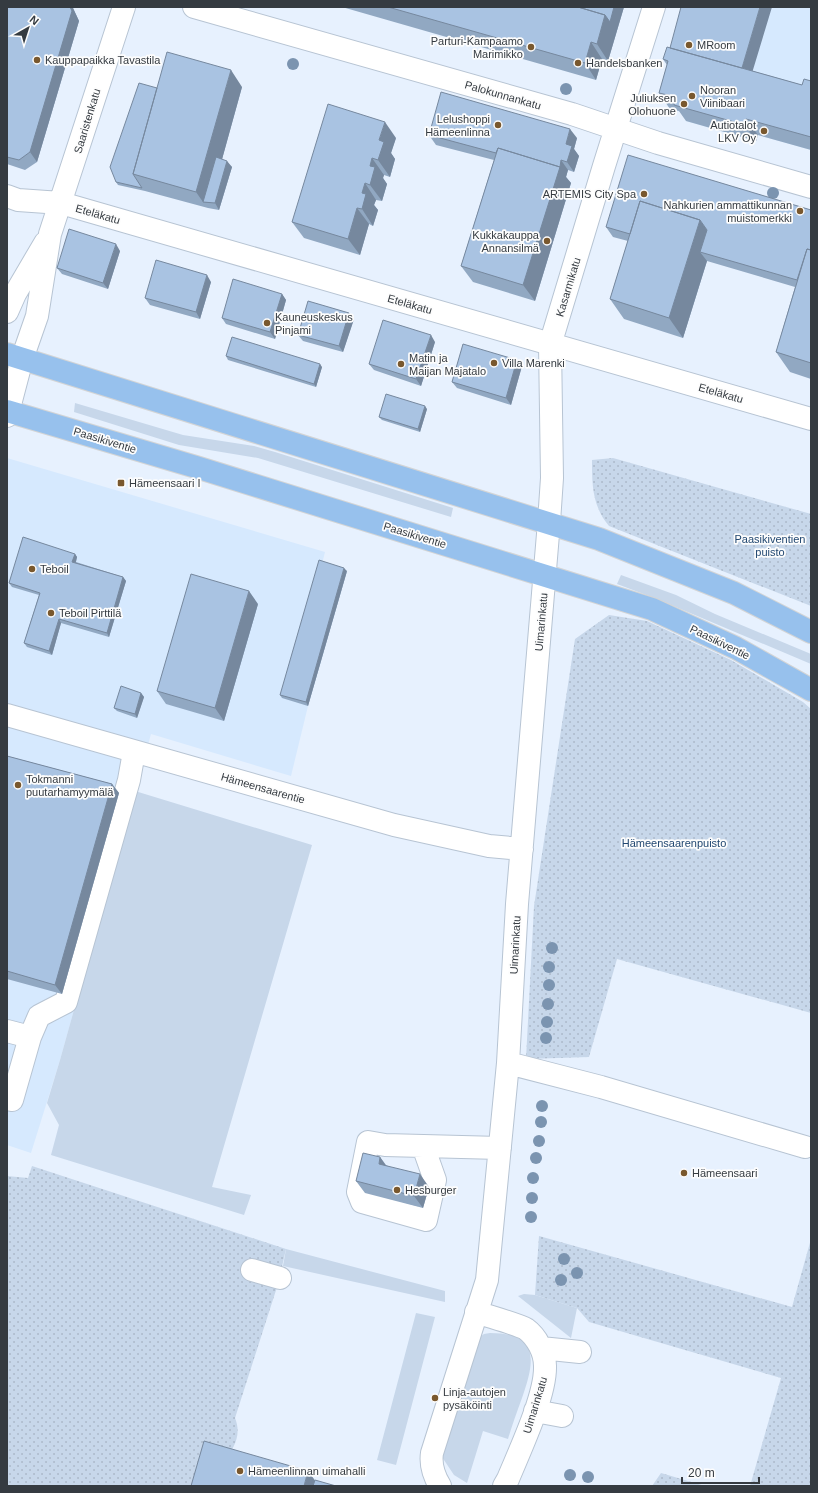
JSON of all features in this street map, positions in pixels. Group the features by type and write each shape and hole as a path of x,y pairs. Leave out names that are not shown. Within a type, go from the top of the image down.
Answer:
{"main road":[{"path":"15,356 549,522 599,539 734,593 811,632"},
{"name":"Paasikiventie","path":"7,412 196,467 652,609 736,648 811,690"}],"street":[{"name":"Saaristenkatu","path":"7,412 15,356 37,316 50,234 124,7"},
{"name":"Palokunnankatu","path":"194,7 572,114 616,129 811,187"},
{"name":"Kasarmikatu","path":"545,576 552,478 550,345 654,7"},
{"name":"Eteläkatu","path":"7,196 18,200 61,203 811,419"},
{"name":"Saaristenkatu","path":"7,312 30,266 50,234"},
{"name":"Uimarinkatu","path":"440,1486 431,1462 432,1453 487,1280 508,1063 522,849 545,576"},
{"name":"Hämeensaarentie","path":"7,715 394,825 489,846 522,849"},
{"path":"7,1099 12,1100 30,1038 39,1016 66,1002 129,780 134,752"},
{"path":"7,1031 30,1038"},
{"path":"508,1063 608,1089 805,1147"},
{"path":"423,1146 435,1180 426,1220 362,1202 358,1192 368,1142 385,1145 500,1148"},
{"path":"252,1270 280,1278"},
{"name":"Uimarinkatu","path":"476,1312 526,1329 542,1348 546,1364 535,1411 504,1486"},
{"path":"542,1348 580,1352"},
{"path":"535,1411 562,1416"}],"shaded area":[{"path":"693,7 811,7 811,150 758,135 756,141 686,121 688,114 670,109"},
{"path":"7,458 325,552 322,564 347,571 308,706 291,776 151,734 60,1060 31,1153 7,1145"}],"green space":[{"path":"75,403 183,435 254,446 275,452 453,508 451,517 258,458 179,445 74,412"},
{"name":"Paasikiventien puisto","path":"613,458 811,514 811,606 609,526 599,511 596,503 592,478 592,460"},
{"path":"621,575 676,595 715,614 811,654 811,664 657,599 617,584"},
{"name":"Hämeensaarenpuisto","path":"609,615 647,621 731,660 803,702 811,709 811,1013 617,959 589,1057 526,1059 534,906 575,639"},
{"path":"135,791 312,845 212,1187 251,1195 244,1215 51,1155 59,1125 47,1103"},
{"path":"32,1166 286,1249 278,1284 235,1418 238,1429 237,1438 233,1448 220,1465 196,1486 7,1486 7,1176 28,1178"},
{"path":"539,1236 792,1307 811,1239 811,1486 750,1486 781,1378 589,1322 577,1308 535,1295"},
{"path":"286,1249 445,1291 445,1302 283,1266"},
{"path":"524,1294 535,1295 577,1308 571,1338 518,1296"},
{"path":"416,1313 435,1317 396,1465 377,1460"},
{"path":"484,1334 506,1334 518,1338 526,1344 530,1352 530,1372 508,1439 483,1431 467,1483 454,1475 442,1457 477,1339"},
{"path":"661,1473 705,1486 652,1486"}],"building":[{"name":"Kauppapaikka Tavastila","path":"7,7 70,7 72,11 30,152 19,160 7,157"},
{"path":"388,7 578,7 605,15 597,44 591,42 585,63"},
{"path":"578,7 614,7 610,22 605,15"},
{"path":"681,7 760,7 742,68 670,48"},
{"path":"667,47 802,85 804,79 811,81 811,137 746,119 745,125 674,105 676,97 659,93 668,61 663,59"},
{"path":"167,52 231,70 196,192 133,174"},
{"path":"139,83 157,88 133,174 142,188 116,182 110,167"},
{"path":"441,92 570,129 566,144 572,146 567,162 561,160 560,167 498,148 496,153 429,135"},
{"path":"328,104 385,122 379,140 384,142 378,160 372,158 370,166 375,167 370,185 365,183 362,193 366,194 362,209 357,208 348,239 292,222"},
{"path":"498,148 560,167 523,285 461,266"},
{"path":"628,155 811,210 811,250 807,249 797,280 700,252 707,230 700,220 640,201 630,234 606,227"},
{"path":"216,157 227,161 215,203 203,202"},
{"path":"640,201 700,220 669,318 610,299"},
{"path":"69,229 116,244 103,283 57,268"},
{"path":"807,249 811,250 811,363 776,352"},
{"path":"156,260 207,275 196,312 145,298"},
{"path":"233,279 282,294 270,332 222,318"},
{"path":"308,301 349,313 339,346 298,335"},
{"path":"383,320 431,335 416,379 369,364"},
{"path":"232,337 320,364 314,384 226,356"},
{"path":"463,344 517,360 506,398 452,382"},
{"path":"386,394 425,406 418,429 379,417"},
{"path":"23,537 75,554 72,562 123,577 107,633 59,619 49,651 24,643 40,593 9,583"},
{"path":"319,560 344,568 306,702 280,695"},
{"path":"191,574 249,591 215,708 157,691"},
{"path":"121,686 141,693 135,714 114,708"},
{"path":"7,756 112,784 55,985 7,971"},
{"path":"363,1153 380,1157 379,1164 420,1174 414,1196 356,1181"},
{"path":"204,1441 308,1471 304,1486 191,1486"},
{"path":"315,1480 336,1486 313,1486"}],"place":[{"name":"MRoom","path":"689,45"},
{"name":"Parturi-Kampaamo Marimikko","path":"531,47"},
{"name":"Kauppapaikka Tavastila","path":"37,60"},
{"name":"Handelsbanken","path":"578,63"},
{"name":"Nooran Viinibaari","path":"692,96"},
{"name":"Juliuksen Olohuone","path":"684,104"},
{"name":"Lelushoppi Hämeenlinna","path":"498,125"},
{"name":"Autiotalot LKV Oy","path":"764,131"},
{"name":"ARTEMIS City Spa","path":"644,194"},
{"name":"Nahkurien ammattikunnan muistomerkki","path":"800,211"},
{"name":"Kukkakauppa Annansilmä","path":"547,241"},
{"name":"Kauneuskeskus Pinjami","path":"267,323"},
{"name":"Villa Marenki","path":"494,363"},
{"name":"Matin ja Maijan Majatalo","path":"401,364"},
{"name":"Hämeensaari I","path":"121,483"},
{"name":"Teboil","path":"32,569"},
{"name":"Teboil Pirttilä","path":"51,613"},
{"name":"Tokmanni puutarhamyymälä","path":"18,785"},
{"name":"Hämeensaari","path":"684,1173"},
{"name":"Hesburger","path":"397,1190"},
{"name":"Linja-autojen pysäköinti","path":"435,1398"},
{"name":"Hämeenlinnan uimahalli","path":"240,1471"}]}
